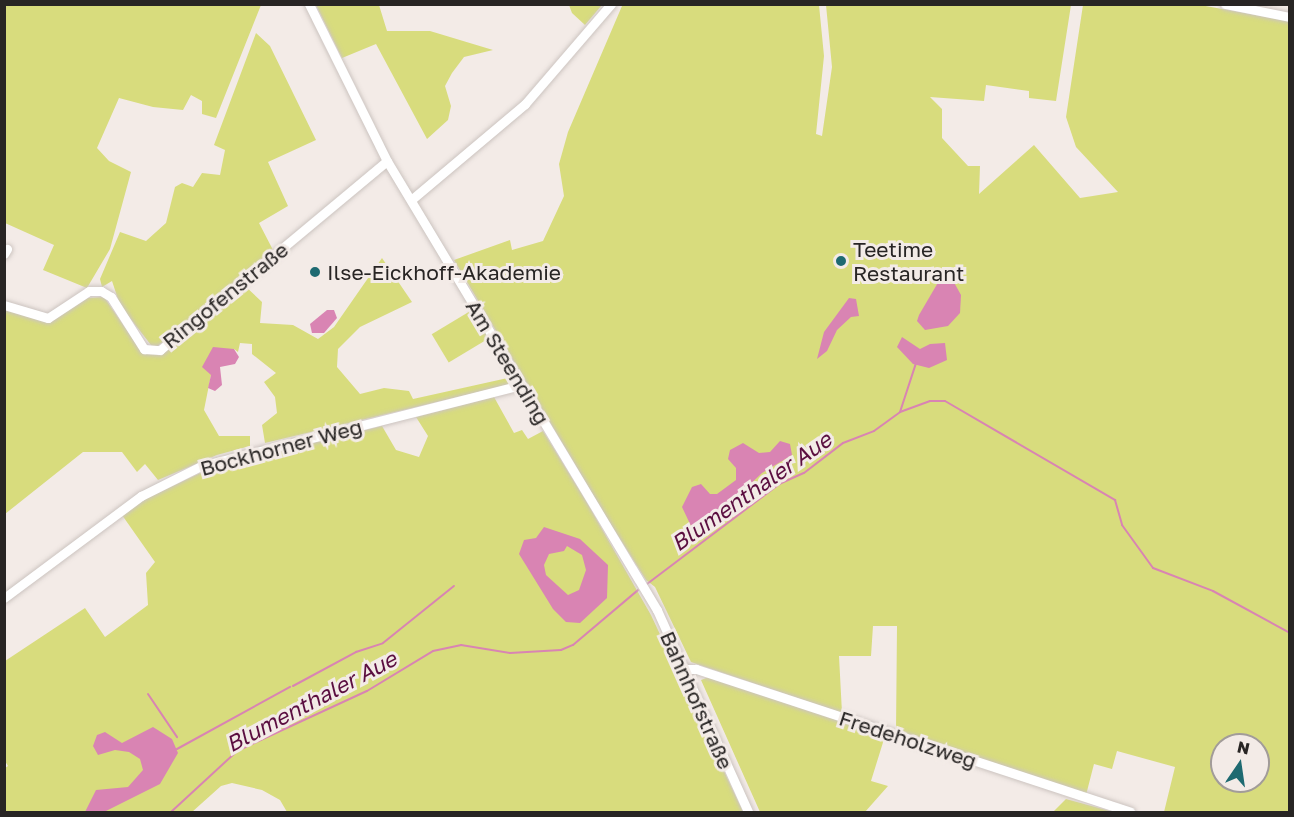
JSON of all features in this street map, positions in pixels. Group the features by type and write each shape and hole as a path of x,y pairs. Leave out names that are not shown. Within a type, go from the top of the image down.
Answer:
{"street":[{"name":"Am Steending","path":"309,4 387,161 644,588"},
{"path":"411,200 541,88 592,22 611,4"},
{"path":"1225,4 1290,16"},
{"name":"Ringofenstraße","path":"4,305 48,318 89,291 102,291 111,297 137,342 144,349 160,350 387,161"},
{"name":"Bockhorner Weg","path":"4,598 141,496 202,465 521,385"},
{"name":"Bahnhofstraße","path":"644,588 684,669 748,813"},
{"name":"Fredeholzweg","path":"684,669 696,669 1130,813"}],"green space":[{"path":"569,4 602,5 585,25 572,13"},
{"path":"5,5 261,5 216,118 202,114 202,101 191,95 183,110 153,107 119,98 97,148 109,161 131,172 110,249 87,288 43,270 54,245 5,223"},
{"path":"316,5 379,5 387,31 430,31 493,50 464,57 452,73 445,86 451,106 448,120 427,139 376,44 342,58"},
{"path":"819,5 824,56 816,134 822,136 832,67 826,5 1071,5 1056,101 1029,98 1029,91 986,85 984,101 930,97 942,109 942,138 968,166 980,166 979,194 1034,145 1080,198 1118,192 1076,147 1066,117 1083,5 1200,5 1289,21 1289,812 1164,812 1175,767 1117,751 1112,769 1094,764 1086,795 896,730 897,626 873,626 871,656 839,656 842,713 691,662 655,587 646,580 605,515 454,260 510,240 512,250 543,241 564,196 559,164 568,132 622,6"},
{"path":"256,33 270,46 316,140 268,162 288,206 259,223 273,250 154,349 120,305 112,281 102,287 100,279 120,232 146,241 166,223 175,187 182,183 193,187 202,173 220,175 225,150 214,145"},
{"path":"382,258 412,302 360,327 338,349 337,367 360,394 384,388 409,391 413,399 512,377 512,384 265,443 262,425 277,413 275,397 264,382 276,373 252,354 252,344 240,343 238,352 234,349 211,375 204,410 219,436 250,436 250,446 217,455 158,480 145,464 137,472 122,452 83,452 5,514 5,308 50,322 88,298 104,297 141,351 159,355 244,285 262,302 260,323 293,325 318,339 334,327"},
{"path":"472,310 489,338 449,362 432,334"},
{"path":"494,397 514,433 522,430 528,439 543,431 586,501 651,615 743,812 287,812 280,800 262,790 232,783 221,786 192,812 5,812 5,768 8,766 5,761 5,661 85,608 105,637 148,605 146,573 155,562 122,515 143,500 211,468 382,426 396,450 419,457 428,436 416,417"},
{"path":"709,677 885,736 871,781 888,786 865,812 760,812 701,680"},
{"path":"1066,799 1099,808 1113,812 1053,812"}],"shaded area":[{"path":"943,274 951,277 961,295 960,313 948,326 925,330 917,321"},
{"path":"849,298 856,299 859,316 851,317 837,330 827,351 817,359 824,332"},
{"path":"327,310 334,310 337,318 324,333 312,333 310,324"},
{"path":"902,337 920,349 930,344 945,343 947,360 929,368 913,364 897,347"},
{"path":"213,347 234,349 239,357 235,364 220,367 222,385 215,391 208,388 211,375 202,367"},
{"path":"780,441 790,444 792,455 762,473 709,523 701,528 691,526 682,507 692,487 701,484 710,494 717,494 736,480 736,468 728,459 730,450 743,443 759,453 770,452"},
{"path":"544,527 580,539 608,565 607,598 580,623 566,622 553,609 519,554 524,540 536,538","holes":["567,546 582,555 586,570 579,590 568,595 546,575 544,565 549,554 564,551"]},
{"path":"153,727 172,739 178,753 160,784 104,812 85,812 96,790 128,787 143,770 140,759 129,752 115,750 98,755 93,746 97,735 105,732 122,743"}],"waterway":[{"path":"900,412 916,363"},
{"name":"Blumenthaler Aue","path":"647,584 779,484 804,473 843,443 874,431 900,412 930,401 945,401 1115,500 1122,525 1153,568 1213,591 1290,633"},
{"path":"293,686 356,652 383,643 454,586"},
{"name":"Blumenthaler Aue","path":"171,812 237,751 367,691 433,651 461,645 510,653 561,650 573,645 638,590"},
{"path":"177,749 290,687"},
{"path":"148,694 177,737"}],"place":[{"name":"Teetime Restaurant","path":"841,261"},
{"name":"Ilse-Eickhoff-Akademie","path":"315,272"}]}
